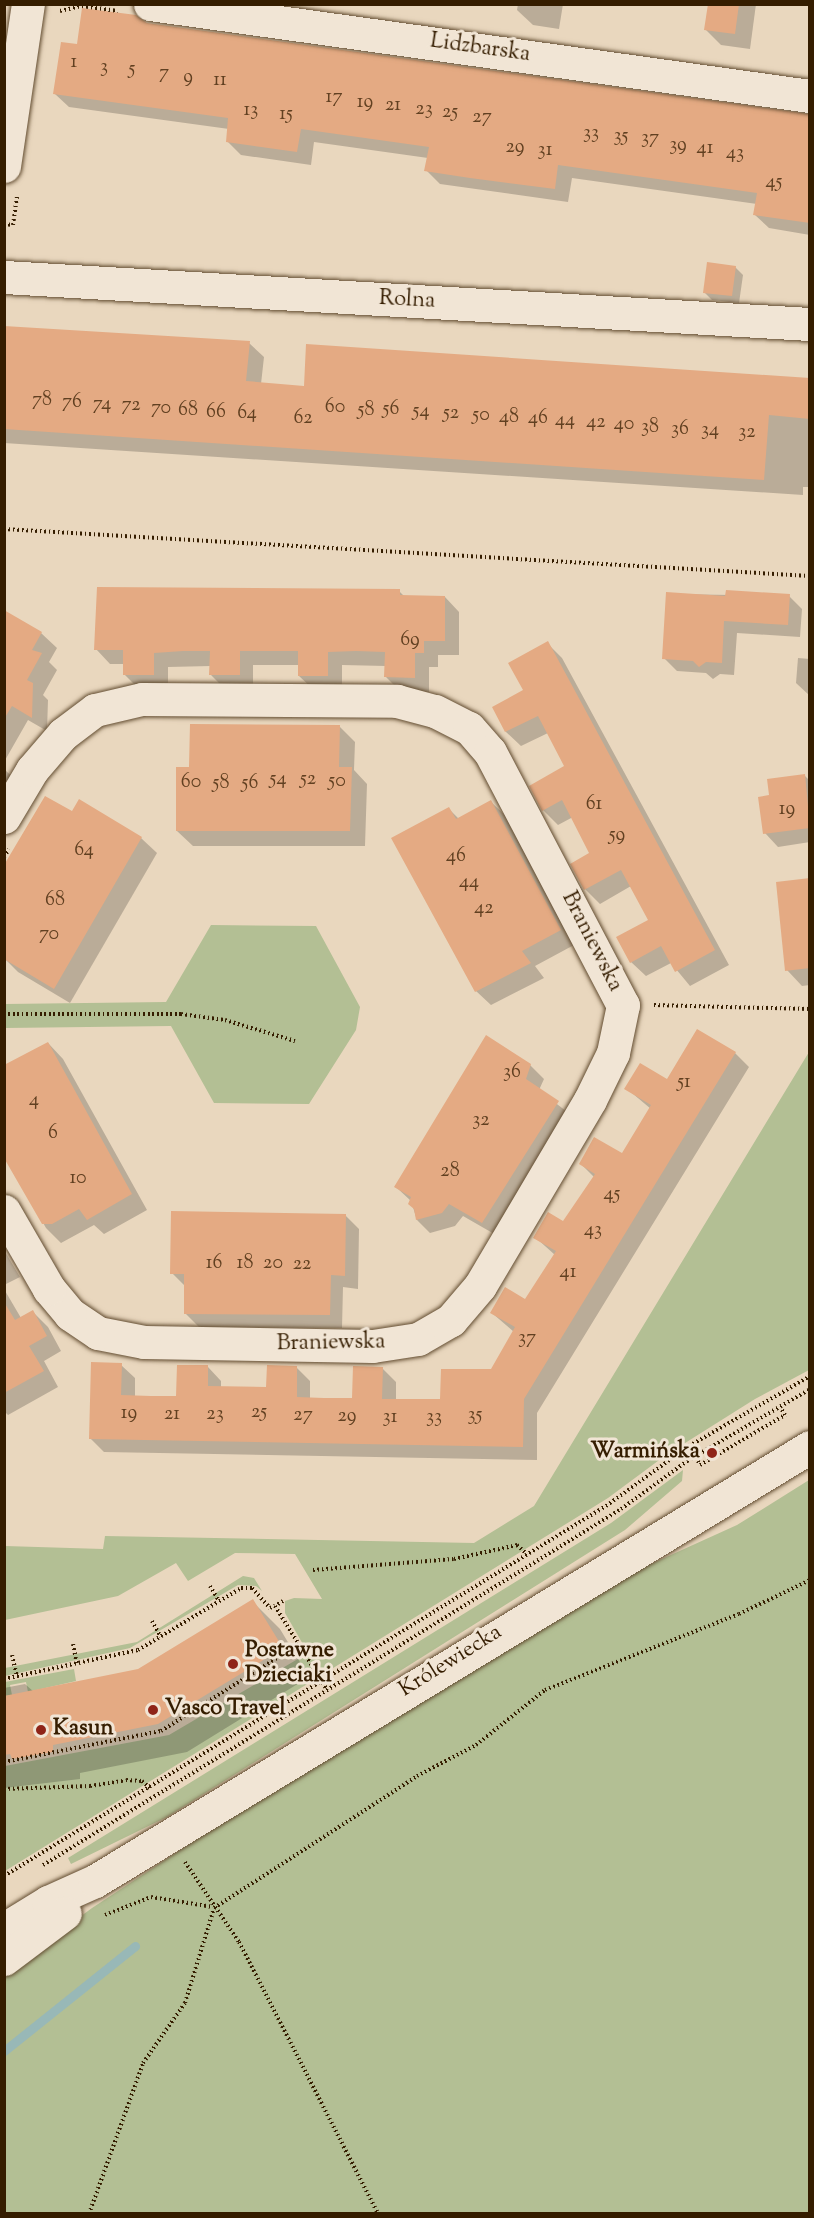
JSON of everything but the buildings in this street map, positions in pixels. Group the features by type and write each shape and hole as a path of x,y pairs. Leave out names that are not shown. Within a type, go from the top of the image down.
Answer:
{"street":[{"name":"Lidzbarska","path":"138,8 810,96"},
{"path":"11,178 41,9"},
{"name":"Rolna","path":"4,277 810,324"},
{"name":"Braniewska","path":"4,1211 49,1289 70,1314 98,1333 144,1342 373,1347 418,1340 451,1320 480,1286 590,1101 613,1053 623,1005 490,752 469,728 435,711 397,702 142,699 95,710 63,734 40,761 8,832"},
{"name":"Królewiecka","path":"4,1929 48,1902 95,1881 810,1447"},
{"name":"Królewiecka","path":"4,1959 58,1920 95,1881"}],"path":[{"path":"41,9 82,6 138,8"},
{"path":"4,224 13,225 11,178"},
{"path":"4,529 810,576"},
{"path":"4,856 8,832"},
{"path":"623,1005 810,1009"},
{"path":"4,1014 181,1014 225,1020 295,1041"},
{"path":"4,1876 606,1506 691,1448 810,1376"},
{"path":"36,1869 621,1509 687,1461 810,1389"},
{"path":"698,1461 700,1465 785,1415 782,1410"},
{"path":"313,1570 454,1559 518,1545 527,1554"},
{"path":"89,2214 143,2063 185,2003 214,1908 417,1776 476,1746 545,1690 739,1614 810,1580"},
{"path":"210,1586 219,1601"},
{"path":"4,1679 138,1650 241,1588 252,1588 270,1608 283,1601"},
{"path":"275,1606 327,1689"},
{"path":"152,1621 161,1636"},
{"path":"73,1644 77,1664"},
{"path":"4,1762 161,1731 299,1644"},
{"path":"12,1655 17,1676"},
{"path":"4,1789 90,1786 126,1780 142,1781 150,1788"},
{"path":"168,1836 238,1942 378,2214"},
{"path":"98,1918 151,1897 214,1908"}],"green space":[{"path":"211,925 316,926 360,1007 356,1030 309,1104 214,1103 171,1026 5,1028 5,1004 166,1002"},
{"path":"809,1052 809,1370 755,1399 666,1455 608,1498 5,1871 5,1766 169,1735 308,1653 285,1613 285,1601 294,1598 322,1599 295,1554 235,1553 188,1581 176,1563 118,1596 5,1620 5,1546 103,1549 105,1536 474,1543 534,1506"},
{"path":"683,1470 682,1481 625,1530 167,1817 71,1864 68,1858 611,1523"},
{"path":"809,1480 809,2213 5,2213 5,1972 92,1908 188,1845 620,1578 737,1525"},
{"path":"243,1576 254,1578 262,1591 256,1586 238,1585 130,1648 5,1676 5,1668 137,1642"},
{"path":"74,1669 76,1681 28,1692 26,1682 10,1685 12,1695 5,1696 5,1682"}],"waterway":[{"path":"4,2051 135,1946"}],"place":[{"name":"Warmińska","path":"712,1453"},
{"name":"Postawne Dzieciaki","path":"233,1664"},
{"name":"Vasco Travel","path":"153,1710"},
{"name":"Kasun","path":"41,1730"}]}
